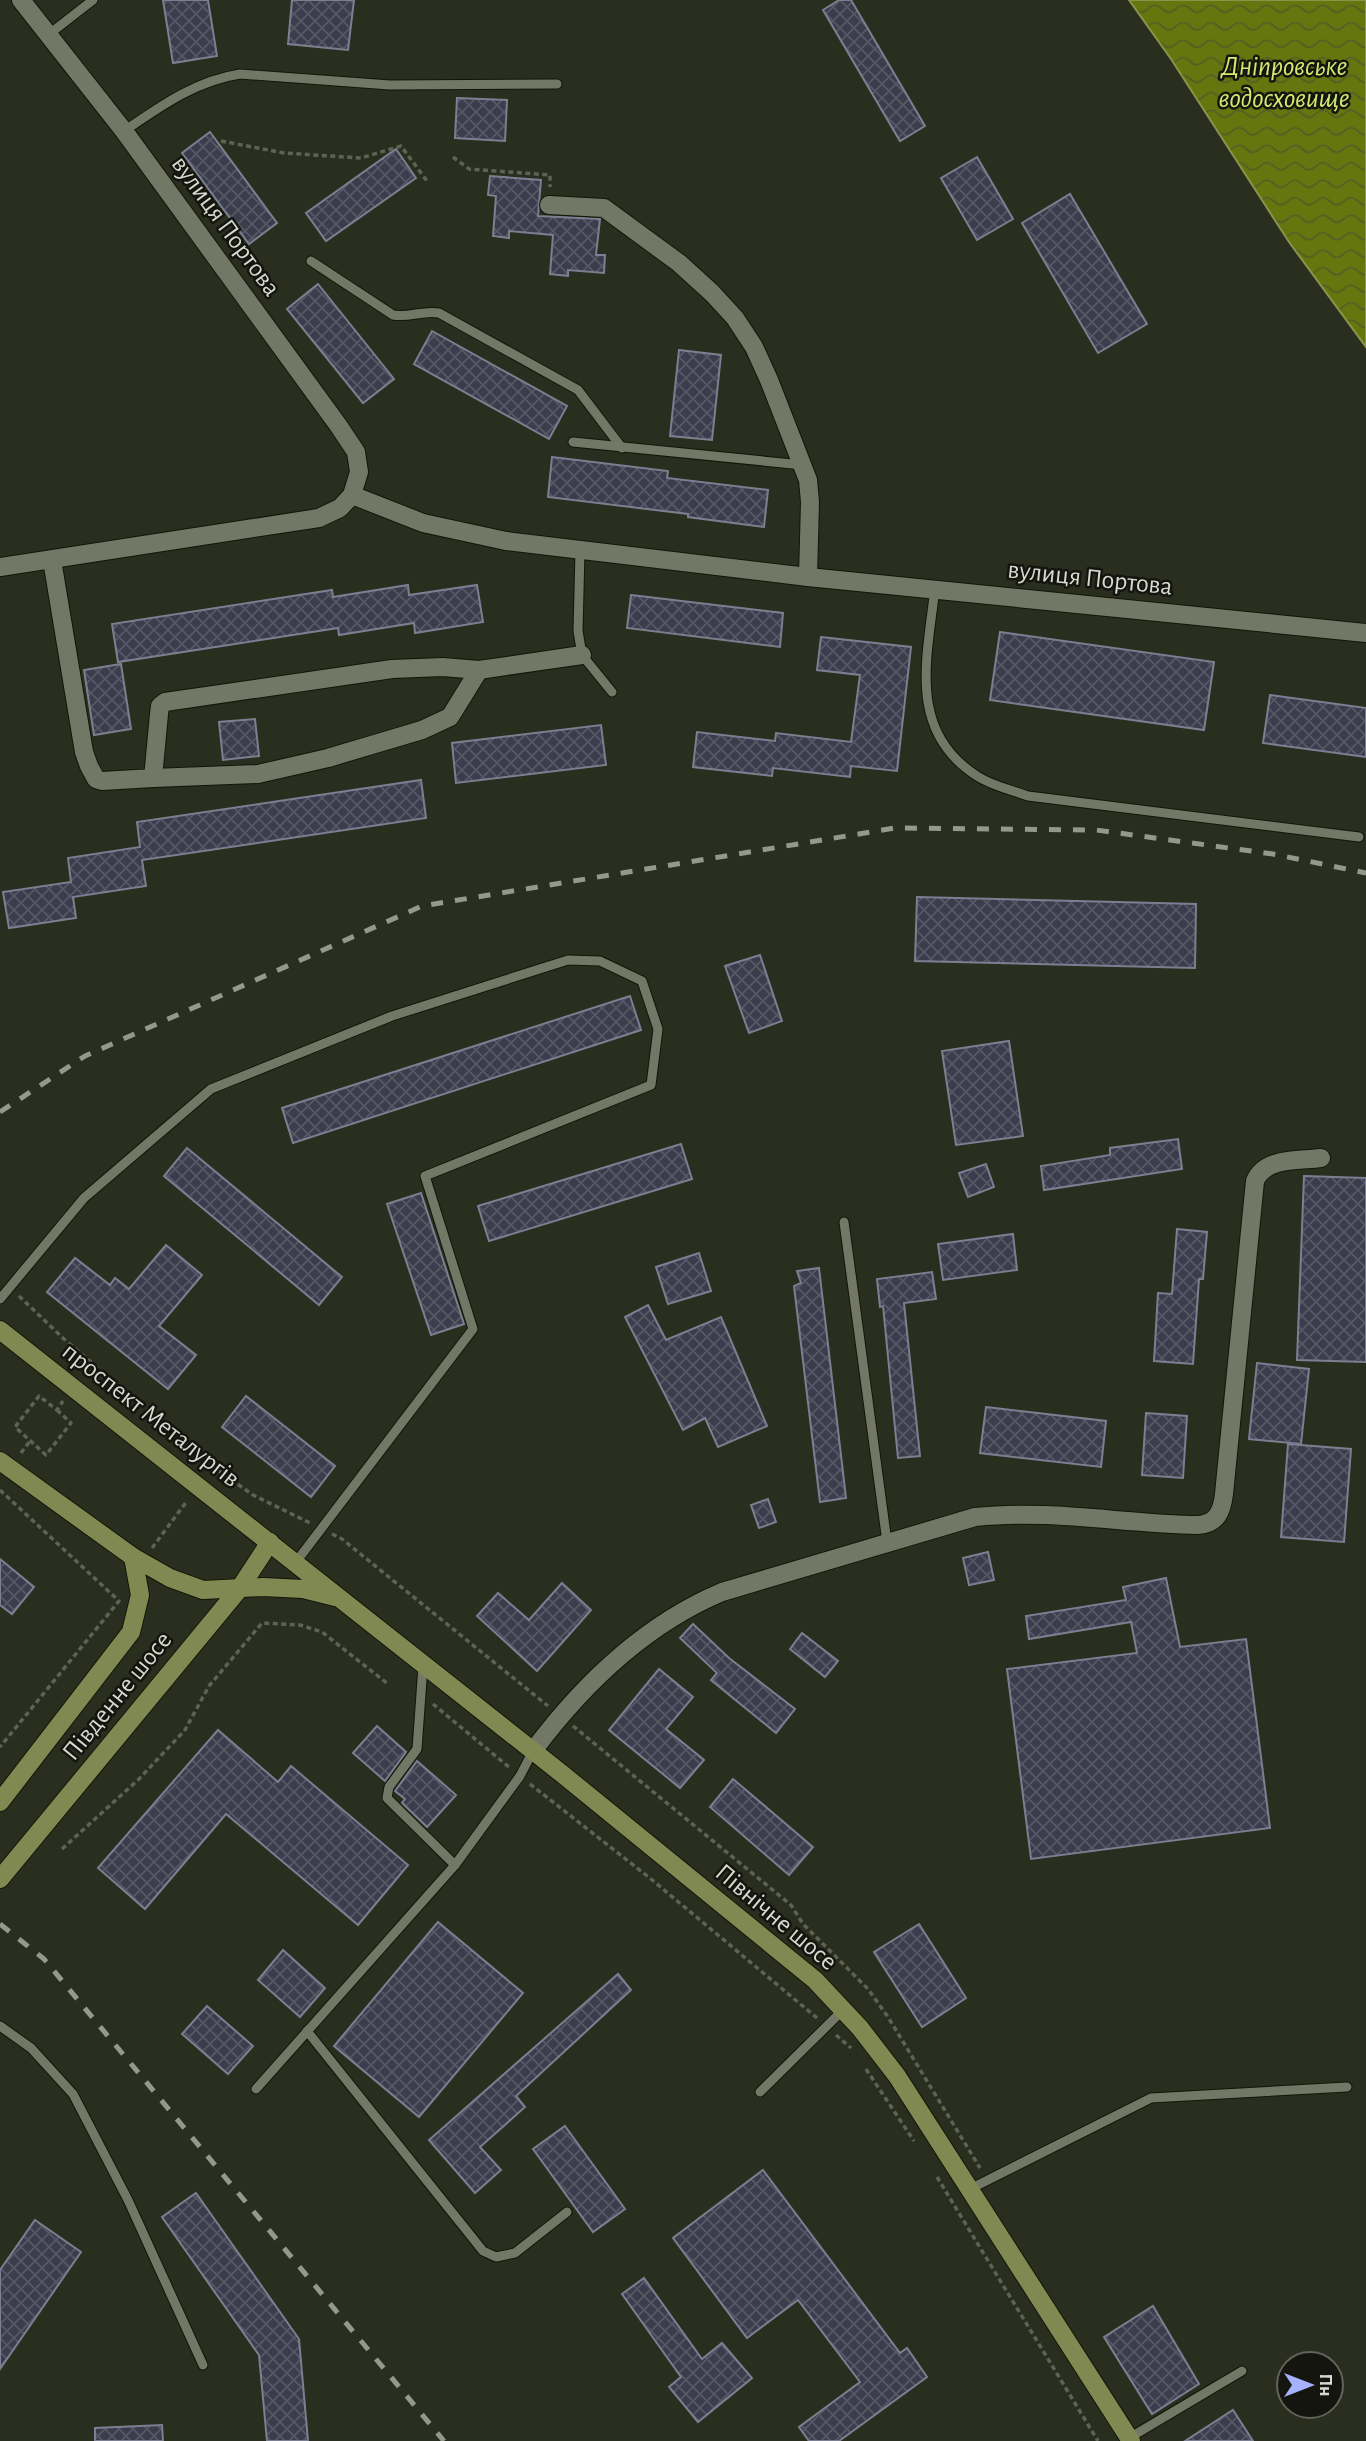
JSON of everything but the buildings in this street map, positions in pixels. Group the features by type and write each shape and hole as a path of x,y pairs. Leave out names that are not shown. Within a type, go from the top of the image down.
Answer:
{"main road":[{"name":"проспект Металургів","path":"0,1330 270,1542"},
{"path":"0,1461 137,1559 170,1578 203,1590 303,1589 341,1599"},
{"name":"Південне шосе","path":"0,1879 240,1588 270,1542"},
{"name":"Північне шосе","path":"270,1542 815,1980 897,2076 1130,2440"},
{"name":"Південне шосе","path":"0,1802 131,1632 141,1595 137,1559"}],"street":[{"name":"вулиця Портова","path":"21,1 124,131 356,452 359,472 352,495 423,523 506,541 808,577 1366,633"},
{"path":"549,205 604,208 679,263 735,318 754,347 803,465 810,502 808,577"},
{"path":"0,567 319,518 340,508 352,495"},
{"path":"52,560 84,752 96,779 258,774 328,758 422,730 450,717 479,670"},
{"path":"153,778 160,706 164,702 392,669 443,667 479,670 583,655"},
{"path":"533,1751 559,1716 619,1656 665,1621 722,1592 975,1517 1010,1513 1209,1525 1219,1513 1224,1494 1255,1181 1269,1164 1321,1158"}],"lane":[{"path":"48,35 93,0"},
{"path":"124,131 183,92 221,77 240,74 390,85 557,84"},
{"path":"311,261 393,315 408,317 428,312 439,313 578,390 622,448"},
{"path":"573,442 803,465"},
{"path":"580,551 578,631 583,655 612,692"},
{"path":"935,588 927,663 928,712 943,747 978,777 1028,796 1359,837"},
{"path":"0,1299 84,1198 211,1089 393,1016 568,960 600,961 642,981 658,1028 651,1085 425,1176 473,1329 296,1562"},
{"path":"844,1222 887,1542"},
{"path":"423,1664 416,1749 389,1787 387,1798 455,1865"},
{"path":"256,2089 455,1865 520,1776 533,1751"},
{"path":"760,2092 843,2010"},
{"path":"0,2026 31,2048 73,2094 128,2200 203,2365"},
{"path":"307,2031 483,2250 496,2257 515,2253 567,2212"},
{"path":"970,2189 1151,2098 1347,2087"},
{"path":"1130,2440 1241,2371"}],"path":[{"path":"221,141 284,153 361,158 401,146 427,181"},
{"path":"453,157 469,170 550,175 549,205"},
{"path":"10,1287 64,1339 215,1468 253,1495 342,1539 791,1905 803,1924 867,1989 888,2017 980,2167"},
{"path":"39,1396 57,1410 71,1423 46,1455 15,1427 39,1396"},
{"path":"57,1410 67,1397"},
{"path":"21,1453 30,1441"},
{"path":"137,1559 198,1485"},
{"path":"0,1490 119,1601 0,1747"},
{"path":"62,1849 139,1779 185,1730 209,1686 262,1623 300,1625 322,1632 388,1684"},
{"path":"430,1702 651,1880 854,2051"},
{"path":"861,2062 919,2148"},
{"path":"934,2171 1098,2441"}],"water":[{"name":"Дніпровське водосховище","path":"1129,0 1366,0 1366,347 1289,242 1171,59"}],"railway":[{"path":"0,1112 85,1056 422,906 895,828 1096,830 1273,854 1366,873"},
{"path":"0,1924 44,1959 444,2441"}]}
